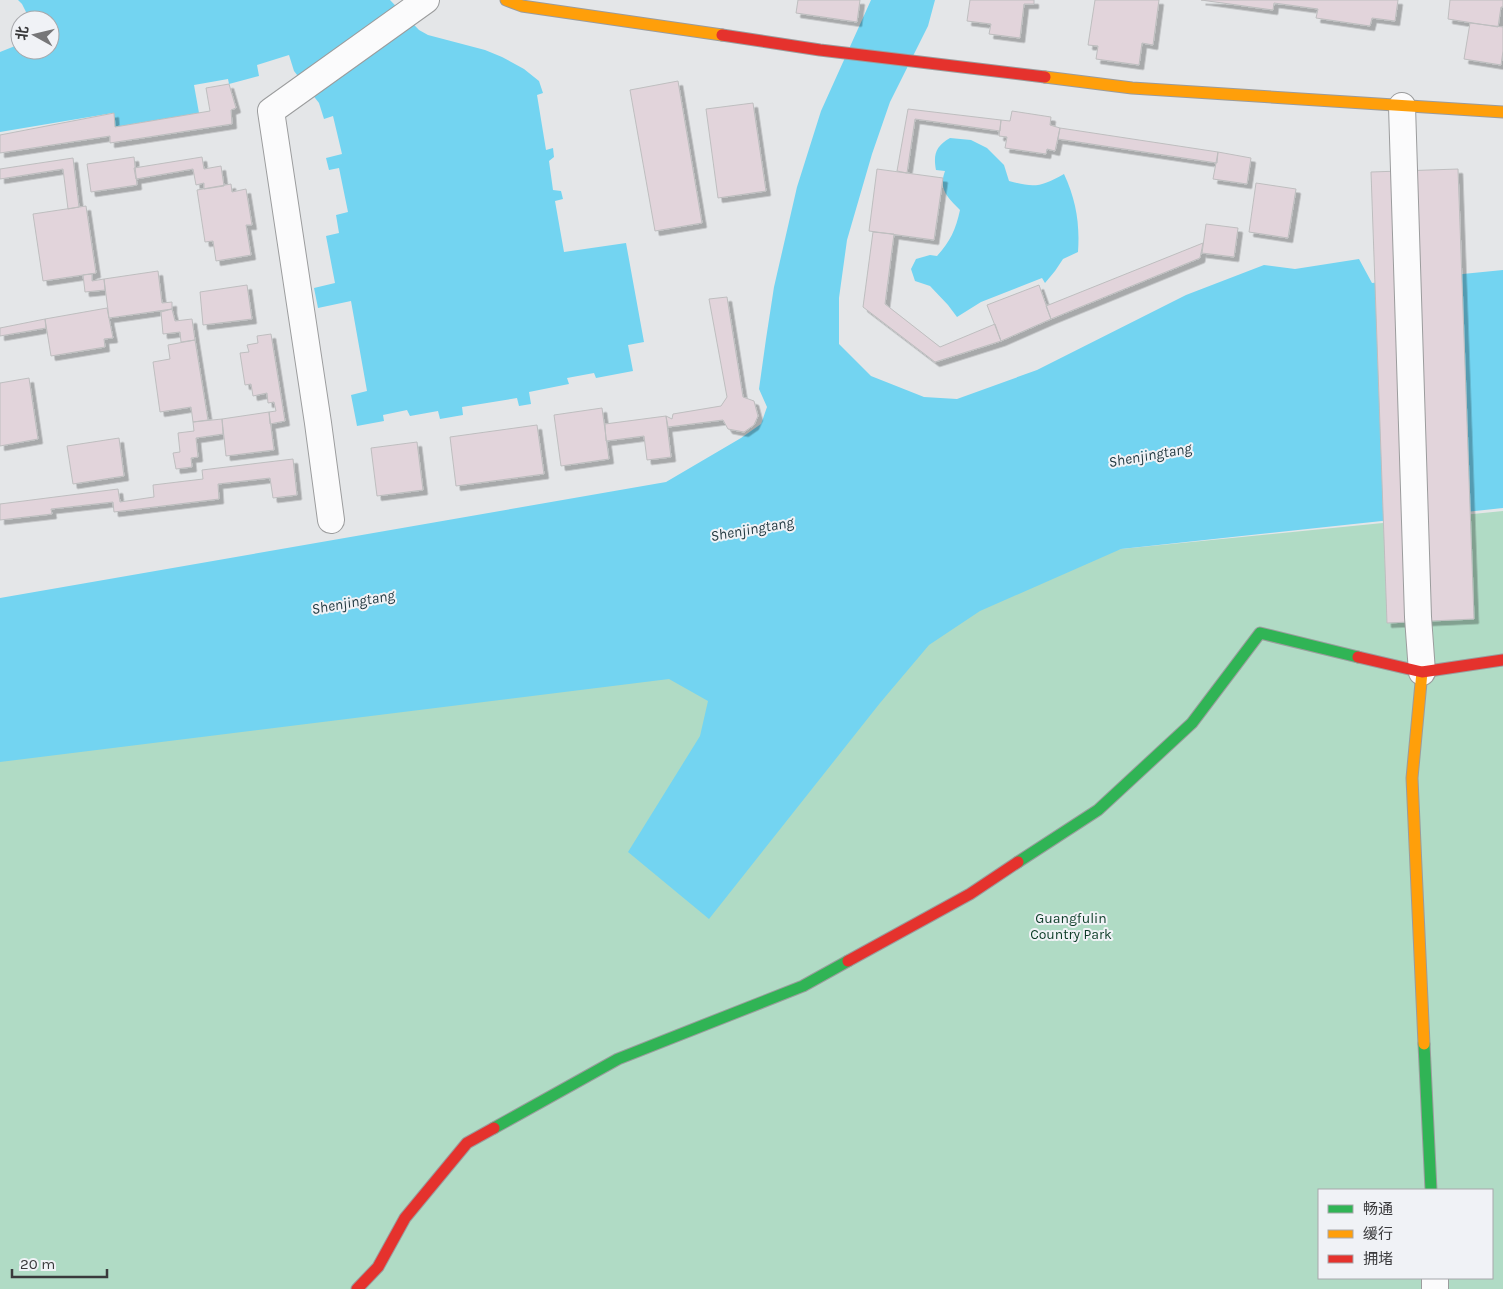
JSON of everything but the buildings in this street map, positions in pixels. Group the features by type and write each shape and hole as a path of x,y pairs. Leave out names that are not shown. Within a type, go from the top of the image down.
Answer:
{"street":[{"path":"506,0 522,6 918,63 1160,90 1503,112"},
{"path":"331,520 271,111 425,1"},
{"path":"1402,106 1418,617 1422,672 1412,778 1431,1189"},
{"path":"357,1289 378,1267 405,1218 467,1143 618,1059 803,986 970,894 1098,810 1192,723 1260,633 1422,672 1503,660"}],"green space":[{"name":"Guangfulin Country Park","path":"1503,511 1503,1289 0,1289 0,756 1121,549"}],"water":[{"path":"18,0 390,0 419,30 428,35 485,50 524,69 539,81 543,93 537,95 546,150 553,148 554,157 549,161 553,190 561,191 563,199 555,201 564,252 626,243 644,342 628,345 633,371 596,378 594,373 567,378 569,384 529,392 531,404 519,406 517,398 462,407 463,415 440,419 438,411 410,416 407,410 383,415 384,421 357,426 351,395 367,391 351,301 318,308 314,288 335,283 326,236 339,233 336,215 348,212 339,168 329,170 326,158 342,154 333,116 324,119 319,103 294,71 289,55 257,65 259,76 229,84 228,79 194,85 199,113 115,127 113,113 0,132 0,52 10,48 10,60 60,60 60,10 25,10"},
{"name":"Shenjingtang","path":"871,0 935,0 928,26 890,102 872,154 847,240 839,298 839,344 871,376 924,397 957,399 1037,370 1186,295 1264,265 1295,269 1359,259 1372,283 1503,270 1503,508 1121,549 980,611 929,645 880,703 709,919 628,852 700,736 708,701 669,679 0,762 0,598 666,482 741,438 761,424 767,407 759,389 766,339 774,287 797,187 821,111"},
{"path":"950,138 971,140 987,148 1004,165 1009,181 1025,185 1037,185 1049,182 1064,174 1072,193 1078,231 1078,252 1063,259 1045,283 1042,278 981,302 957,317 930,286 915,281 911,269 916,259 930,255 937,256 946,246 957,223 960,210 945,193 943,178 945,171 936,170 935,164 935,155 939,147"}],"traffic: fast":[{"path":"1018,862 1098,810 1192,723 1260,633 1358,657"},
{"path":"494,1128 618,1059 803,986 848,961"},
{"path":"1424,1044 1431,1189"}],"traffic: slow":[{"path":"506,0 522,6 722,35"},
{"path":"1045,77 1132,88 1503,112"},
{"path":"1422,672 1412,778 1424,1044"}],"traffic: jam":[{"path":"722,35 820,50 1045,77"},
{"path":"1358,657 1422,672 1503,660"},
{"path":"848,961 970,894 1018,862"},
{"path":"357,1289 378,1267 405,1218 467,1143 494,1128"}]}
